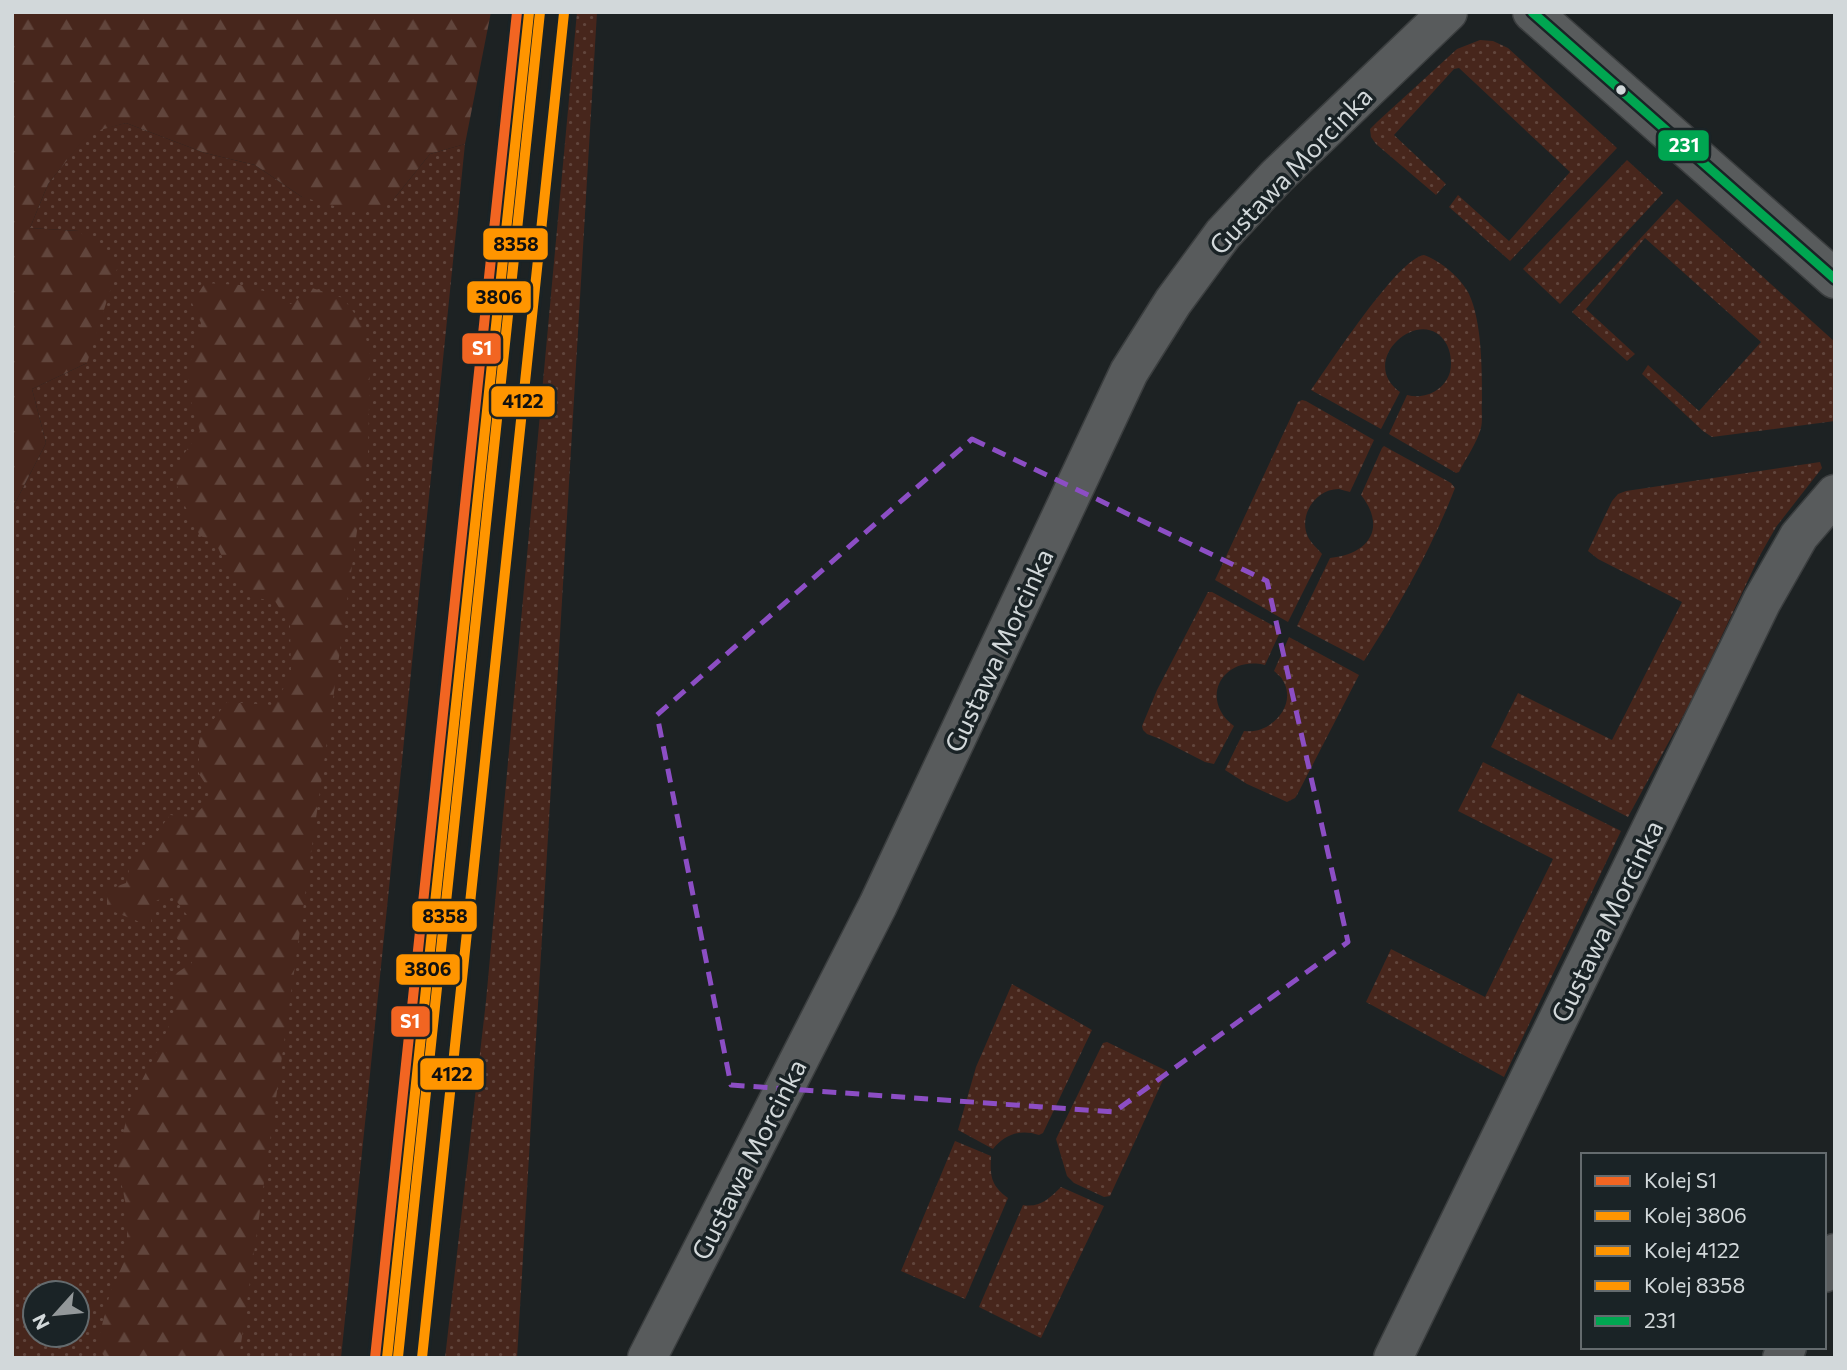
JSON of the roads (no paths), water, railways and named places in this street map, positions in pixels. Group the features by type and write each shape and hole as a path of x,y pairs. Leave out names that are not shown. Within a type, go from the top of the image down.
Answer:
{"street":[{"name":"Gustawa Morcinka","path":"647,1358 878,905 1129,372 1173,302 1223,234 1277,176 1448,12"},
{"path":"1532,12 1835,279"},
{"name":"Gustawa Morcinka","path":"1393,1358 1762,601 1799,536 1835,494"},
{"path":"1826,1269 1835,1252"}],"rail line":[{"name":"S1","path":"375,1358 517,12"},
{"name":"8358","path":"398,1357 540,12"},
{"name":"3806","path":"387,1358 529,13"},
{"name":"4122","path":"422,1358 564,13"}]}
